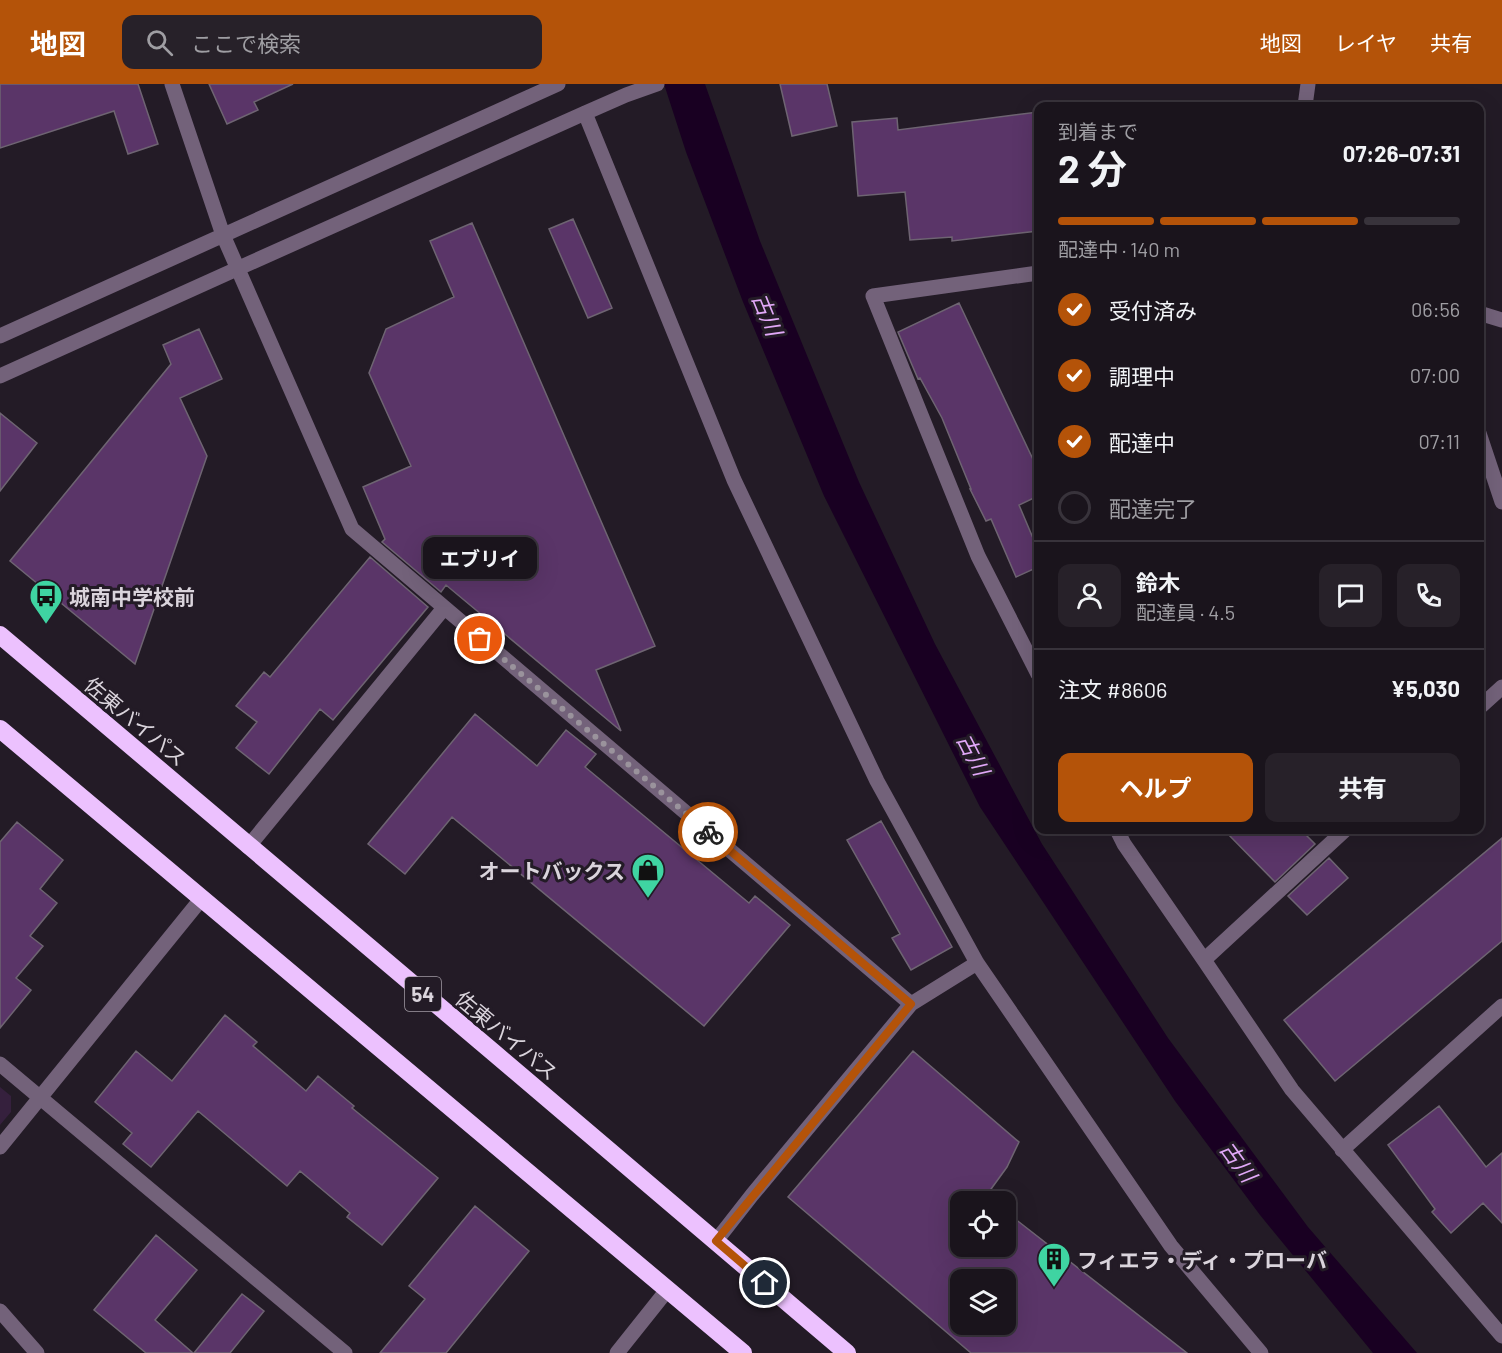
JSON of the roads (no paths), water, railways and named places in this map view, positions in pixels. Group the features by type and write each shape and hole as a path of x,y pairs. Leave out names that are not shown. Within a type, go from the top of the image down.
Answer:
{"highway":[{"name":"佐東バイパス","path":"0,635 847,1353"},
{"path":"0,729 743,1353"}],"street":[{"path":"172,84 223,235 352,529 911,1004"},
{"path":"0,336 558,84"},
{"path":"0,376 585,113 657,84"},
{"path":"1306,102 1308,84"},
{"path":"585,113 734,480 877,781 977,963 1172,1246 1261,1353"},
{"path":"1034,274 873,296 978,556 1034,666"},
{"path":"1484,315 1502,320"},
{"path":"1484,448 1502,502"},
{"path":"248,847 444,608"},
{"path":"1484,703 1502,687"},
{"path":"1119,834 1292,1090 1501,1333"},
{"path":"1204,960 1341,834"},
{"path":"0,1148 202,898"},
{"path":"716,1241 911,1004 977,963"},
{"path":"1342,1150 1502,1006"},
{"path":"0,1064 345,1353"},
{"path":"617,1353 668,1289"},
{"path":"0,1311 37,1353"}],"water":[{"name":"古川","path":"664,84 705,84 760,241 859,482 935,644 1034,829 1034,834 1037,834 1168,1038 1308,1227 1417,1353 1373,1353 1260,1215 1175,1101 980,807 824,496 743,302 686,152"}],"place":[{"name":"城南中学校前","path":"46,625"},
{"name":"エブリイ","path":"480,639"},
{"name":"オートバックス","path":"648,899"},
{"name":"フィエラ・ディ・プローバ","path":"1054,1288"}]}
